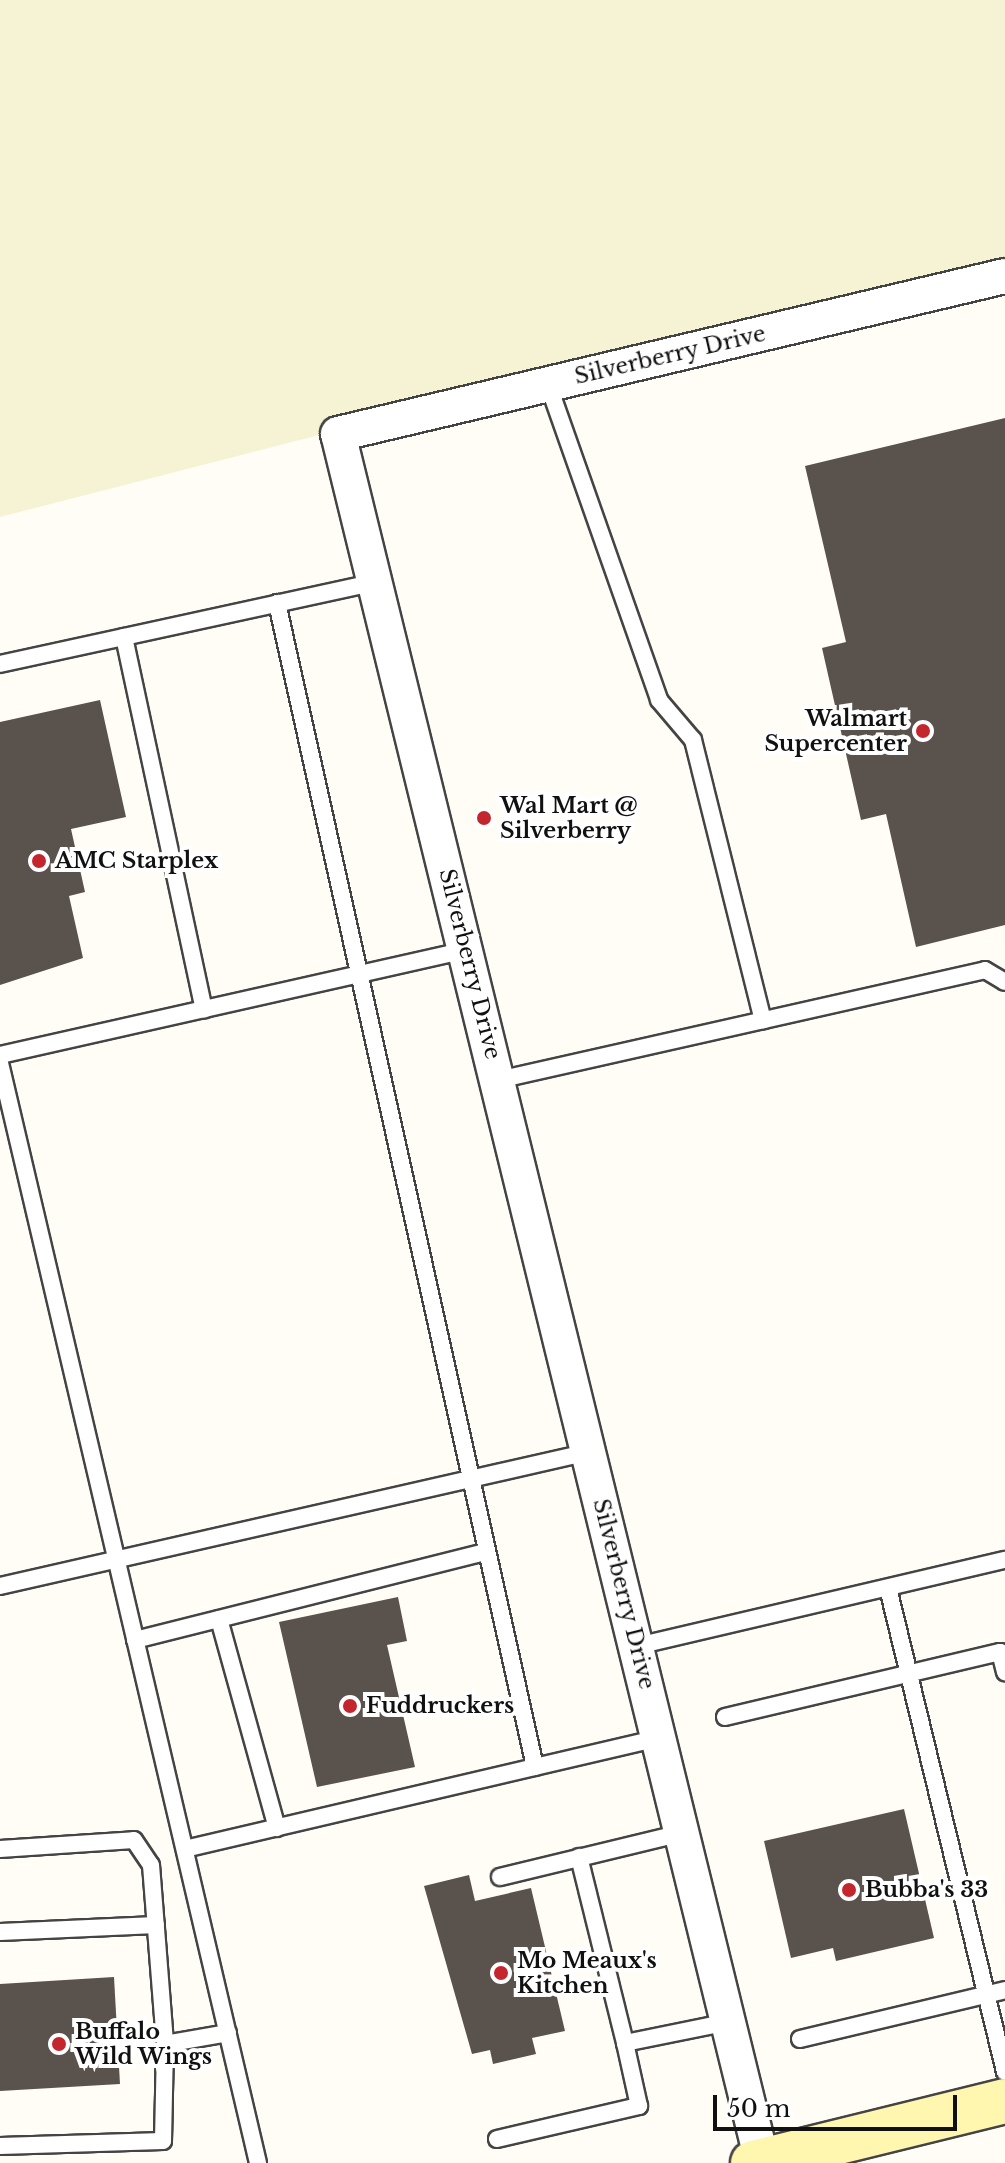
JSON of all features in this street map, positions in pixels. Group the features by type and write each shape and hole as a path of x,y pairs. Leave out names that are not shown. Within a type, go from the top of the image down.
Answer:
{"main road":[{"path":"758,2162 1005,2101"}],"street":[{"name":"Silverberry Drive","path":"758,2162 728,2022 637,1646 377,582 338,434 1005,276"}],"lane":[{"path":"548,384 659,700 693,740 763,1020"},
{"path":"0,664 377,582"},
{"path":"277,603 355,976 535,1767"},
{"path":"124,637 204,1009"},
{"path":"0,1055 467,950"},
{"path":"498,1080 985,970 1005,982"},
{"path":"0,1063 258,2163"},
{"path":"0,1586 589,1452"},
{"path":"135,1640 485,1552"},
{"path":"637,1646 1005,1560"},
{"path":"888,1588 906,1674 1005,2072"},
{"path":"219,1619 277,1828"},
{"path":"725,1717 1000,1652 1005,1672"},
{"path":"185,1849 659,1738"},
{"path":"500,1877 682,1833"},
{"path":"0,1849 134,1840 151,1865 165,2044 163,2141 0,2146"},
{"path":"497,2139 639,2106 579,1857"},
{"path":"0,1932 156,1925"},
{"path":"800,2039 1005,1990"},
{"path":"625,2043 728,2022"},
{"path":"165,2044 228,2033"}],"shaded area":[{"path":"0,0 1005,0 1005,259 0,517"}],"building":[{"name":"Walmart Supercenter","path":"1005,418 1005,925 916,947 886,814 861,820 822,648 846,642 805,466"},
{"name":"AMC Starplex","path":"100,700 126,817 71,829 85,892 69,896 83,958 0,985 0,722"},
{"name":"Fuddruckers","path":"398,1597 407,1641 387,1645 415,1767 317,1787 279,1622"},
{"name":"Bubba's 33","path":"904,1809 934,1938 836,1961 833,1948 791,1958 764,1841"},
{"name":"Mo Meaux's Kitchen","path":"469,1875 475,1901 531,1888 565,2031 532,2038 536,2054 493,2064 490,2050 472,2054 424,1886"},
{"name":"Buffalo Wild Wings","path":"114,1977 120,2084 0,2091 0,1984"}],"place":[{"name":"Walmart Supercenter","path":"923,731"},
{"name":"Wal Mart @ Silverberry","path":"484,818"},
{"name":"AMC Starplex","path":"39,861"},
{"name":"Fuddruckers","path":"350,1706"},
{"name":"Bubba's 33","path":"849,1890"},
{"name":"Mo Meaux's Kitchen","path":"501,1973"},
{"name":"Buffalo Wild Wings","path":"59,2044"}]}
